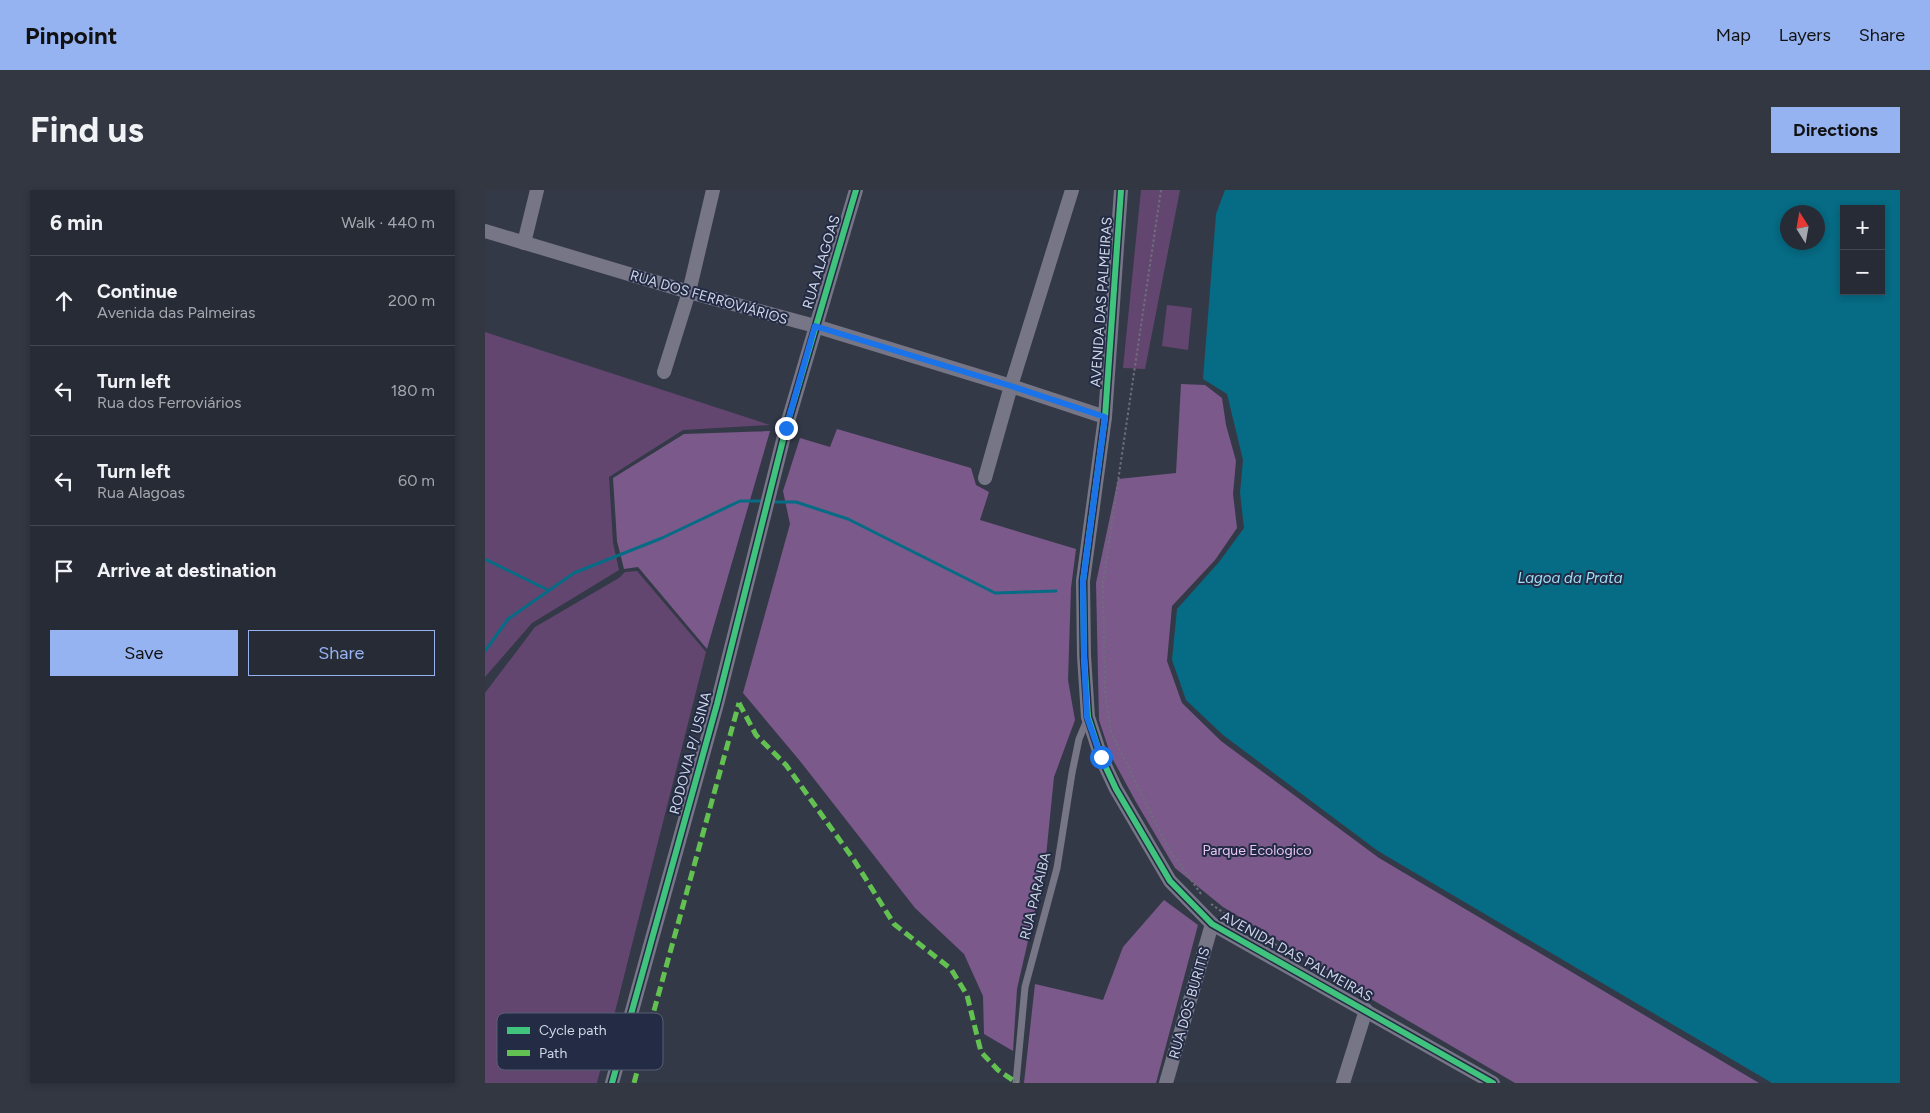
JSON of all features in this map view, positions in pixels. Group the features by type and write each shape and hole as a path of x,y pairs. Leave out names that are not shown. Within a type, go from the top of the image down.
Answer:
{"street":[{"path":"524,243 537,190"},
{"path":"664,372 689,292 713,190"},
{"name":"RUA ALAGOAS","path":"786,428 856,190"},
{"path":"985,478 1011,386 1072,190"},
{"name":"AVENIDA DAS PALMEIRAS","path":"1121,190 1105,417 1083,581 1087,717 1101,757 1116,790 1170,881 1213,924 1493,1083"},
{"name":"RUA DOS FERROVIÁRIOS","path":"485,230 689,292 815,326 1105,417"},
{"name":"RODOVIA P/ USINA","path":"631,1013 714,713 786,428"},
{"name":"RUA DOS BURITIS","path":"1165,1083 1213,924"},
{"path":"1343,1083 1366,1010"},
{"name":"RODOVIA P/ USINA","path":"612,1083 616,1070"}],"lane":[{"name":"RUA PARAIBA","path":"1016,1083 1025,987 1057,868 1072,773 1079,739 1087,717"}],"path":[{"path":"1161,190 1103,583 1105,692 1111,732 1167,846 1206,901 1243,926 1301,957 1315,968"}],"shaded area":[{"path":"1141,190 1180,190 1145,369 1123,368"},
{"path":"1167,305 1192,308 1188,350 1162,346"},
{"path":"485,332 770,425 683,430 609,477 613,543 619,570 532,623 485,677"},
{"path":"637,571 706,652 615,1013 497,1013 497,1070 600,1070 597,1083 485,1083 485,693 535,627 619,578 625,572"}],"green space":[{"name":"Parque Ecologico","path":"1181,384 1205,385 1222,398 1226,425 1236,461 1233,494 1237,528 1215,560 1172,606 1167,661 1182,703 1221,741 1379,858 1759,1083 1515,1083 1371,999 1223,907 1175,868 1111,756 1099,720 1096,583 1118,479 1176,473"},
{"path":"837,429 971,468 976,485 989,492 980,520 1076,549 1071,588 1068,680 1075,720 1054,777 1045,866 1017,989 1013,1051 984,1034 983,996 964,954 915,908 800,761 743,693 790,524 783,491 800,438 830,447"},
{"path":"770,431 707,649 638,567 624,569 617,541 613,478 684,434"},
{"path":"1164,900 1198,925 1156,1083 1024,1083 1035,984 1103,1000 1123,947"}],"water":[{"name":"Lagoa da Prata","path":"1225,190 1900,190 1900,1083 1772,1083 1378,851 1223,735 1186,700 1172,660 1177,609 1219,562 1244,528 1240,493 1243,460 1227,394 1203,379 1216,214"}],"waterway":[{"path":"485,651 508,619 574,573 662,538 740,501 763,501"},
{"path":"771,502 796,502 848,519 995,593 1056,591"},
{"path":"485,559 548,590"}],"marked path":[{"path":"739,703 756,735 786,765 854,860 894,924 951,969 967,995 981,1052 998,1070 1017,1083"},
{"path":"653,1013 739,703"},
{"path":"634,1083 638,1070"}],"cycle path":[{"path":"631,1013 717,704 786,428 856,190"},
{"path":"1121,190 1105,417 1083,581 1084,656 1088,717 1101,757 1116,789 1170,881 1212,924 1493,1083"},
{"path":"612,1083 616,1070"}],"route":[{"path":"786,428 815,326 1105,417 1083,581 1087,717 1101,757"}]}
